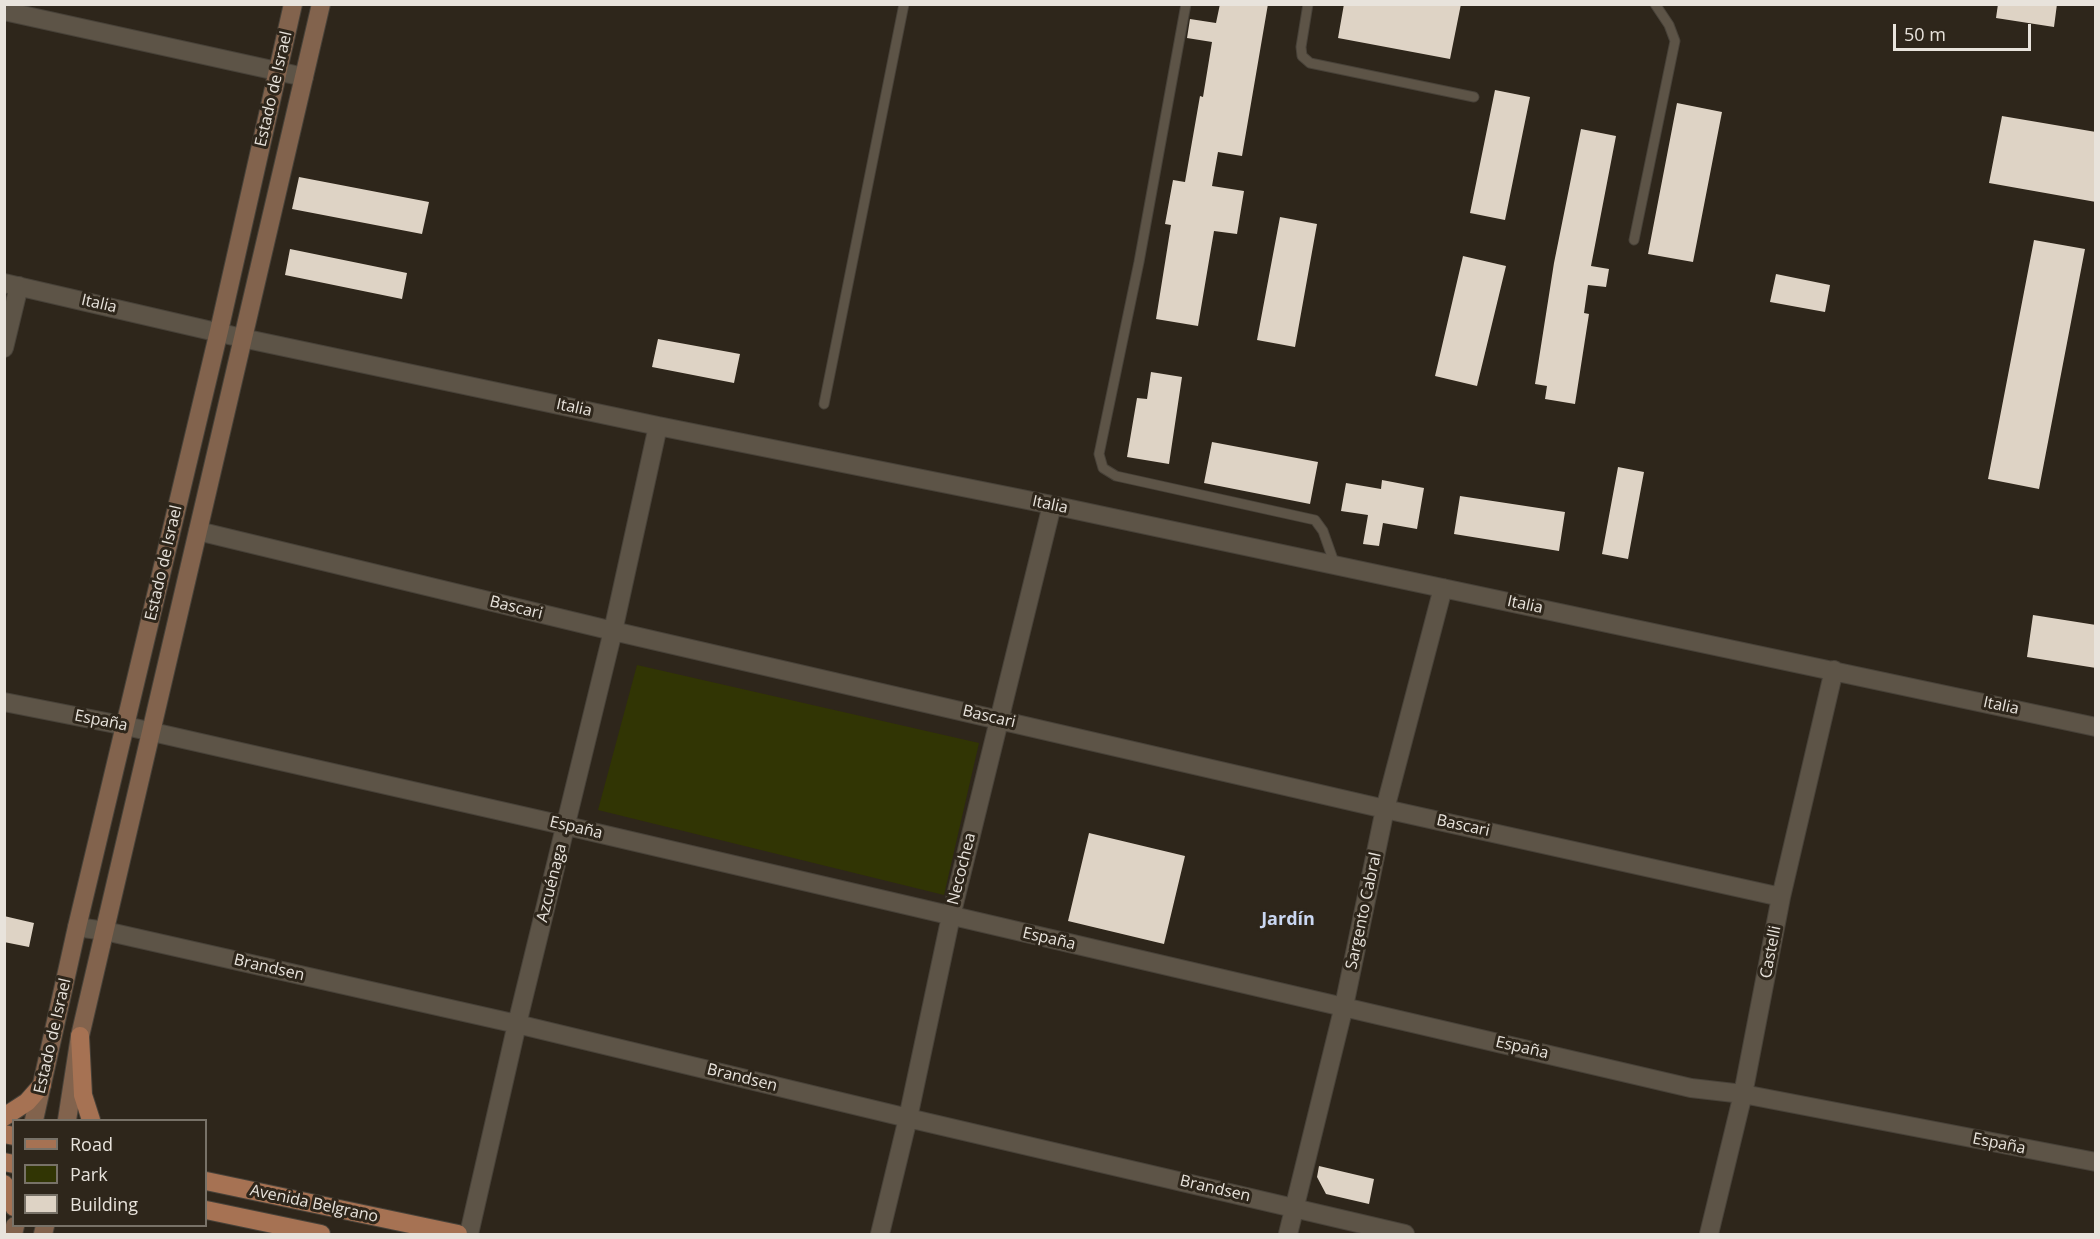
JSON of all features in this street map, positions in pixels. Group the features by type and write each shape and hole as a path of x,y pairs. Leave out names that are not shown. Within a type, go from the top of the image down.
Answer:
{"main road":[{"name":"Estado de Israel","path":"34,1119 219,331 293,4"},
{"name":"Estado de Israel","path":"67,1119 81,1036 150,731 321,4"},
{"path":"81,1036 83,1095 91,1119"},
{"path":"4,1117 27,1102 42,1085"},
{"name":"Avenida Belgrano","path":"207,1181 458,1234"},
{"path":"4,1184 12,1201"},
{"name":"Avenida Belgrano","path":"207,1210 321,1234"}],"street":[{"path":"4,12 304,76"},
{"path":"4,348 12,285"},
{"name":"Italia","path":"12,285 242,338 658,426 1052,505 2096,727"},
{"name":"Azcuénaga","path":"469,1234 517,1024 613,631 658,426"},
{"name":"Necochea","path":"880,1234 908,1118 951,916 1052,505"},
{"name":"Bascari","path":"198,531 613,631 1385,809 1781,897"},
{"name":"Sargento Cabral","path":"1288,1234 1344,1006 1385,809 1443,588"},
{"name":"Castelli","path":"1709,1234 1743,1094 1781,897 1834,670"},
{"name":"España","path":"4,702 150,731 567,826 1691,1088 1743,1094 2096,1162"},
{"name":"Brandsen","path":"78,927 105,931 517,1024 1405,1234"}],"lane":[{"path":"824,404 904,4"},
{"path":"1186,4 1139,262 1099,454 1103,468 1116,476 1315,520 1323,531 1335,565"},
{"path":"1308,4 1301,47 1302,56 1310,63 1474,97"},
{"path":"1635,240 1675,41 1670,25 1655,4"}],"green space":[{"path":"637,665 979,743 944,895 598,810"}],"building":[{"path":"1220,4 1268,4 1242,156 1218,152 1212,186 1244,191 1237,234 1214,231 1198,326 1156,319 1171,225 1165,224 1173,180 1185,182 1212,42 1187,38 1190,19 1216,23"},
{"path":"1344,4 1461,4 1450,59 1338,38"},
{"path":"1998,4 2057,4 2054,27 1996,18"},
{"path":"1495,90 1530,97 1505,220 1470,213"},
{"path":"1677,103 1722,112 1693,262 1648,254"},
{"path":"2002,116 2096,132 2096,202 1989,183"},
{"path":"1581,129 1616,136 1591,266 1609,269 1606,287 1588,285 1584,313 1589,314 1575,404 1545,399 1547,386 1535,384 1554,263"},
{"path":"299,177 429,202 422,234 292,209"},
{"path":"1280,217 1317,224 1295,347 1257,340"},
{"path":"2034,240 2085,249 2039,489 1988,479"},
{"path":"290,249 407,273 402,299 285,275"},
{"path":"1463,256 1506,266 1477,386 1435,376"},
{"path":"1776,274 1830,285 1825,312 1770,302"},
{"path":"658,339 740,354 734,383 652,367"},
{"path":"1151,372 1182,377 1169,464 1127,457 1137,398 1147,399"},
{"path":"1212,442 1318,462 1310,504 1204,483"},
{"path":"1618,467 1644,472 1628,559 1602,554"},
{"path":"1382,480 1424,488 1417,529 1383,523 1379,546 1363,544 1368,515 1341,511 1346,483 1381,489"},
{"path":"1460,496 1565,512 1559,551 1454,534"},
{"path":"2033,615 2096,625 2096,668 2027,657"},
{"path":"1089,833 1185,856 1164,944 1068,921"},
{"path":"4,916 34,923 29,947 4,942"},
{"path":"1319,1166 1374,1179 1369,1204 1326,1194 1317,1177"}],"district":[{"name":"Jardín","path":"1288,920"}]}
